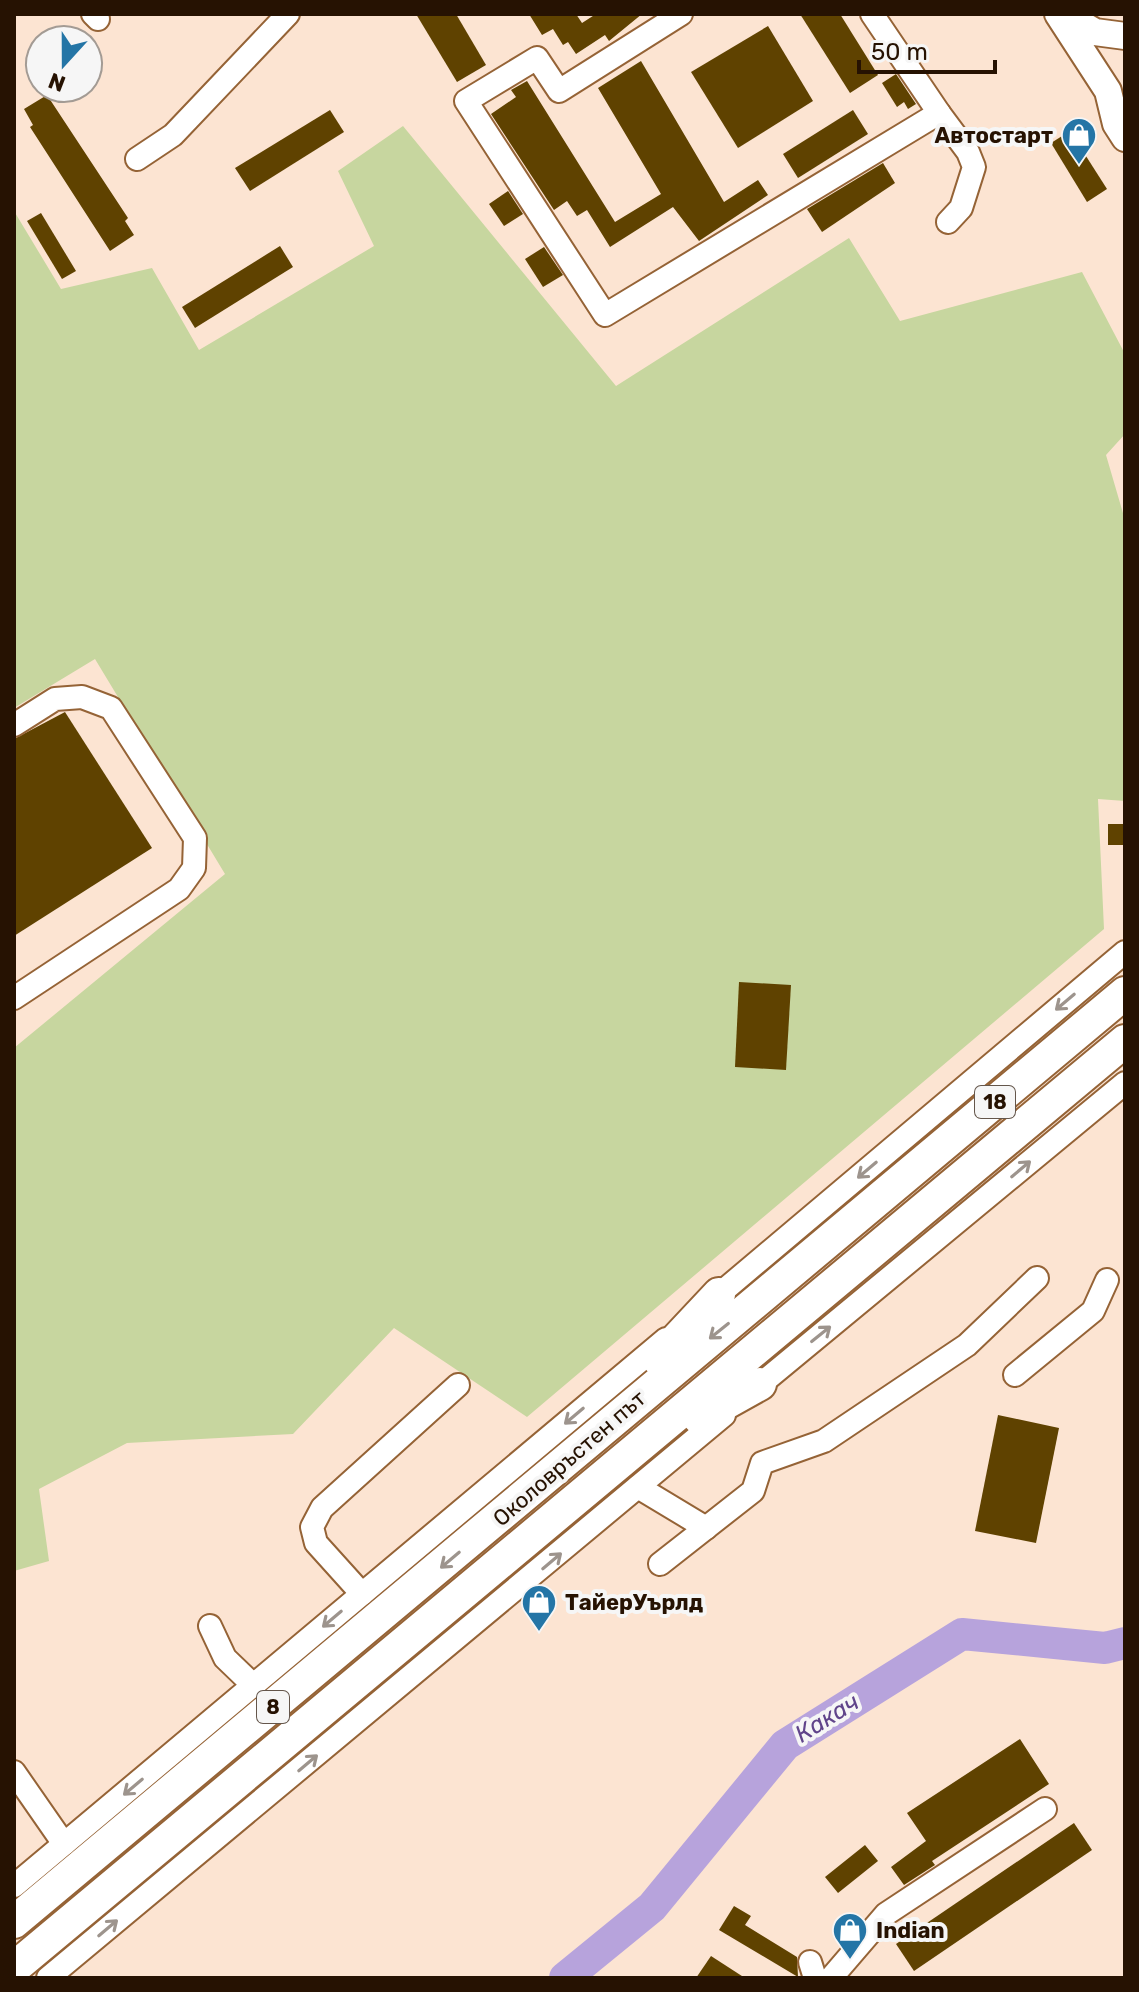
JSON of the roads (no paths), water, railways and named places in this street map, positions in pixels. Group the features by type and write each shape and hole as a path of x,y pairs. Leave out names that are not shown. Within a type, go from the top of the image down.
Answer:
{"highway":[{"name":"Околовръстен път","path":"14,1922 532,1492 650,1388 1125,993"},
{"name":"Околовръстен път","path":"28,1970 609,1469 678,1417 1125,1041"},
{"name":"8","path":"532,1492 719,1294"},
{"path":"609,1469 760,1384"}],"main road":[{"path":"1058,14 1119,88 1116,124 1125,138"},
{"path":"1064,14 1095,32 1125,36"}],"street":[{"path":"137,159 173,135 288,14"},
{"path":"681,14 559,91 537,58 466,101 605,315 939,113"},
{"path":"872,14 968,152 974,167 961,208 948,222"},
{"path":"14,725 55,699 82,697 111,708 195,838 194,868 179,889 14,998"},
{"name":"8","path":"719,1294 1125,952"},
{"path":"28,1970 638,1487 1125,1083"},
{"path":"660,1564 753,1491 762,1463 824,1441 954,1354 1037,1278"},
{"path":"1015,1375 1093,1311 1107,1280"},
{"path":"14,1886 719,1294"},
{"path":"362,1594 316,1543 312,1527 322,1508 458,1385"},
{"path":"638,1487 706,1528"},
{"path":"210,1626 225,1658 253,1685"},
{"path":"14,1772 64,1844"},
{"path":"831,1978 886,1914 1045,1809"}],"waterway":[{"name":"Какач","path":"565,1978 652,1907 785,1745 962,1634 1105,1648 1125,1643"}],"place":[{"name":"Автостарт","path":"1079,166"},
{"name":"ТайерУърлд","path":"539,1633"},
{"name":"Indian","path":"850,1961"}]}
